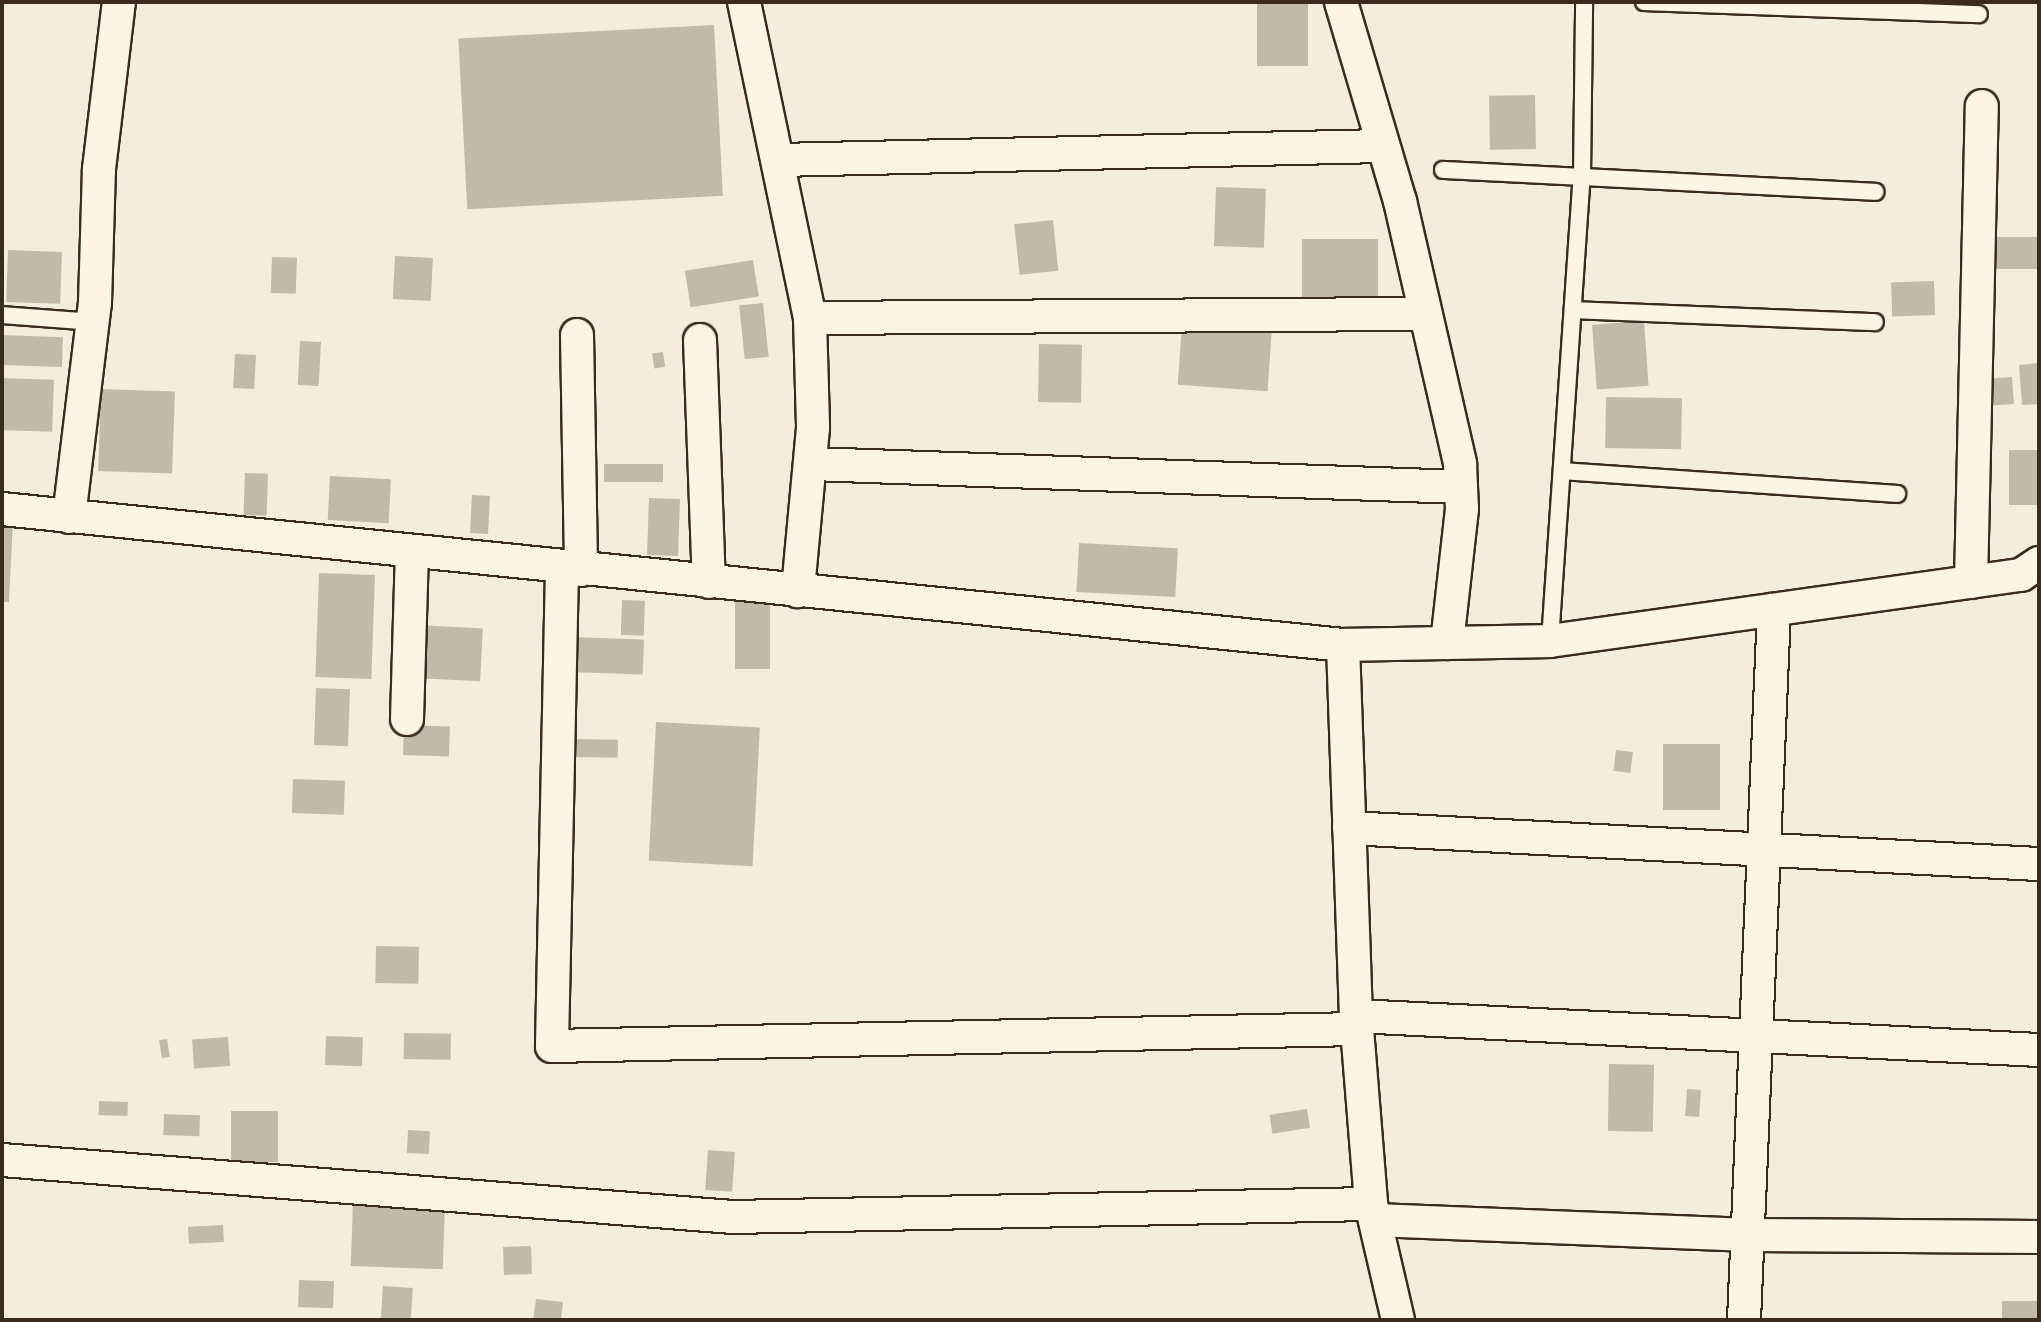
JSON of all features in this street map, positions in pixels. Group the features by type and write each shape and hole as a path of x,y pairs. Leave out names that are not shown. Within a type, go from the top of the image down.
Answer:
{"street":[{"path":"69,517 93,322 99,169 119,2"},
{"path":"744,2 779,159 810,318 812,464 798,591"},
{"path":"1341,2 1399,201 1421,314 1444,379 1461,486 1447,643"},
{"path":"1972,582 1982,106"},
{"path":"779,159 1381,146"},
{"path":"810,318 1421,314"},
{"path":"577,335 571,569 552,1046 1357,1023 1760,1036 2039,1049"},
{"path":"699,340 709,582"},
{"path":"812,464 1461,486"},
{"path":"2,509 571,569 1343,645 1550,641 2021,575 2039,563"},
{"path":"407,719 412,552"},
{"path":"1744,1320 1760,1036 1774,610"},
{"path":"1343,645 1357,1023 1373,1212 1398,1320"},
{"path":"1349,828 2039,864"},
{"path":"2,1160 732,1217 1373,1212 1749,1235 2039,1237"}],"lane":[{"path":"1550,641 1582,176 1584,2"},
{"path":"1644,2 1979,14"},
{"path":"1443,170 1875,192"},
{"path":"1573,310 1875,321"},
{"path":"2,315 93,322"},
{"path":"1562,471 1897,494"}],"building":[{"path":"1257,2 1308,2 1308,66 1257,66"},
{"path":"714,25 723,196 467,209 458,38"},
{"path":"1535,95 1536,149 1490,150 1489,96"},
{"path":"1216,187 1266,189 1264,248 1214,246"},
{"path":"1053,220 1058,271 1020,275 1014,224"},
{"path":"1989,237 2039,237 2039,269 1989,269"},
{"path":"1302,239 1378,239 1378,301 1302,301"},
{"path":"8,250 62,252 60,304 6,302"},
{"path":"395,256 433,258 431,301 393,299"},
{"path":"272,257 297,258 296,294 271,293"},
{"path":"753,260 759,297 691,307 685,271"},
{"path":"1934,281 1935,315 1892,316 1891,283"},
{"path":"763,303 769,357 745,359 739,306"},
{"path":"1644,321 1649,386 1597,389 1592,325"},
{"path":"1182,324 1272,330 1268,391 1178,385"},
{"path":"2,335 63,337 62,367 2,365"},
{"path":"300,341 321,342 319,386 298,385"},
{"path":"1039,344 1082,345 1081,403 1038,402"},
{"path":"663,352 665,367 654,368 652,354"},
{"path":"235,354 256,355 254,389 233,388"},
{"path":"2039,363 2039,404 2022,405 2019,365"},
{"path":"2012,377 2014,404 1987,406 1985,379"},
{"path":"2,378 54,380 52,432 2,430"},
{"path":"101,389 175,392 172,474 98,471"},
{"path":"1606,397 1682,398 1681,449 1605,448"},
{"path":"2009,450 2039,450 2039,505 2009,505"},
{"path":"604,464 663,464 663,482 604,482"},
{"path":"245,473 268,474 267,516 244,515"},
{"path":"330,476 391,479 389,523 328,520"},
{"path":"472,495 490,496 488,534 470,533"},
{"path":"649,498 680,499 678,556 647,555"},
{"path":"2,519 13,520 9,602 2,602"},
{"path":"1079,543 1178,548 1175,597 1076,592"},
{"path":"319,573 375,575 371,679 315,677"},
{"path":"622,600 645,601 644,636 621,635"},
{"path":"735,601 770,601 770,669 735,669"},
{"path":"418,625 483,628 480,681 415,678"},
{"path":"570,637 644,640 643,675 569,672"},
{"path":"316,688 350,689 348,746 314,745"},
{"path":"656,722 760,727 753,866 649,861"},
{"path":"404,725 450,727 449,757 403,755"},
{"path":"574,739 618,740 618,758 574,757"},
{"path":"1663,744 1720,744 1720,810 1663,810"},
{"path":"1616,750 1633,752 1630,773 1613,771"},
{"path":"293,779 345,781 344,815 292,813"},
{"path":"376,946 419,947 418,984 375,983"},
{"path":"404,1033 451,1034 451,1060 404,1059"},
{"path":"326,1036 363,1037 362,1066 325,1065"},
{"path":"228,1037 230,1066 194,1068 192,1040"},
{"path":"167,1039 170,1057 162,1058 159,1040"},
{"path":"1609,1064 1654,1065 1653,1132 1608,1131"},
{"path":"1687,1089 1701,1090 1699,1117 1685,1116"},
{"path":"99,1101 128,1102 127,1116 99,1115"},
{"path":"1307,1109 1310,1128 1272,1134 1269,1115"},
{"path":"231,1111 278,1111 278,1162 231,1162"},
{"path":"164,1114 200,1115 199,1136 163,1135"},
{"path":"408,1130 430,1131 429,1154 407,1153"},
{"path":"708,1150 735,1152 732,1192 705,1190"},
{"path":"353,1202 445,1205 443,1269 351,1266"},
{"path":"223,1225 224,1242 189,1244 188,1227"},
{"path":"531,1246 532,1274 504,1275 503,1247"},
{"path":"299,1280 334,1281 333,1308 298,1307"},
{"path":"383,1286 413,1288 411,1320 381,1320"},
{"path":"536,1299 563,1302 561,1320 533,1320"},
{"path":"2002,1301 2039,1301 2039,1320 2002,1320"}]}
